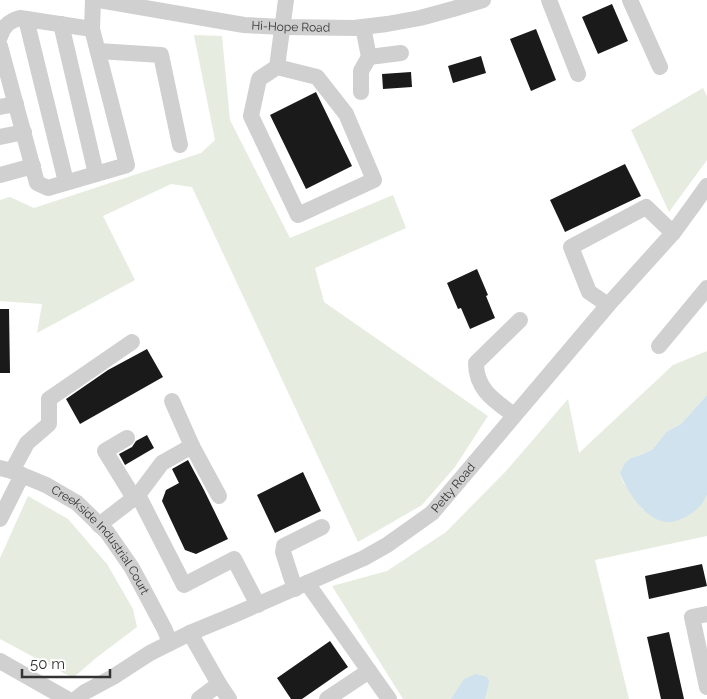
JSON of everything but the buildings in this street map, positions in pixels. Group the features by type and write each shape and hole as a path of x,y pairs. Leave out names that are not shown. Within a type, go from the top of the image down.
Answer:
{"street":[{"path":"0,46 8,106 24,132 37,183 48,188 127,166 92,29 93,0"},
{"name":"Hi-Hope Road","path":"98,0 244,25 354,28 420,18 482,0"},
{"path":"277,67 317,77 346,114 374,180 298,215 251,116 259,80 277,67 286,0"},
{"path":"548,0 578,74"},
{"path":"630,0 660,67"},
{"path":"0,37 5,26 11,20 20,18 92,29"},
{"path":"26,19 66,182"},
{"path":"61,24 96,174"},
{"path":"361,92 361,71 369,57 364,26"},
{"path":"98,51 161,55 180,145"},
{"path":"369,57 402,53"},
{"path":"0,138 24,132"},
{"path":"0,175 33,166"},
{"name":"Petty Road","path":"76,699 150,653 190,632 258,605 364,558 387,545 432,513 608,305 672,233 707,186"},
{"path":"608,305 589,292 571,247 646,207 672,233"},
{"path":"659,346 707,288"},
{"path":"514,415 491,398 480,384 476,372 476,363 520,320"},
{"path":"0,519 11,471 27,443 49,424 48,399 132,342"},
{"path":"172,401 192,446 218,496"},
{"path":"127,438 105,452 136,496 184,585 234,559 258,605"},
{"path":"99,525 136,496 162,463 192,446"},
{"name":"Creekside Industrial Court","path":"11,471 46,485 77,503 107,532 132,568 170,643"},
{"path":"322,527 284,546 283,552 301,586 389,699"},
{"path":"707,614 692,618 707,687"},
{"path":"190,632 229,699"},
{"path":"0,661 67,699"},
{"path":"327,699 369,671"},
{"name":"Petty Road","path":"96,699 113,677"},
{"path":"199,699 219,684"}],"shaded area":[{"path":"194,35 222,36 230,120 290,238 393,195 406,228 315,268 324,302 488,416 455,467 422,505 358,542 192,187 171,184 103,216 135,280 37,333 42,304 0,301 0,200 10,197 34,208 201,153 215,140"},
{"path":"703,88 707,96 707,160 669,212 631,130"},
{"path":"707,351 707,395 681,424 666,432 653,449 631,458 620,473 623,482 643,510 699,507 707,495 707,536 595,560 629,699 403,699 332,586 387,571 446,532 506,471 568,399 579,453 673,365"},
{"path":"28,496 68,519 107,564 133,609 137,627 73,678 0,639 0,558"}],"water":[{"path":"707,395 707,495 699,507 684,518 671,522 659,520 644,511 638,504 620,473 625,463 631,458 653,449 666,432 681,424"},
{"path":"476,674 487,677 489,682 485,699 451,699 464,679"}]}
